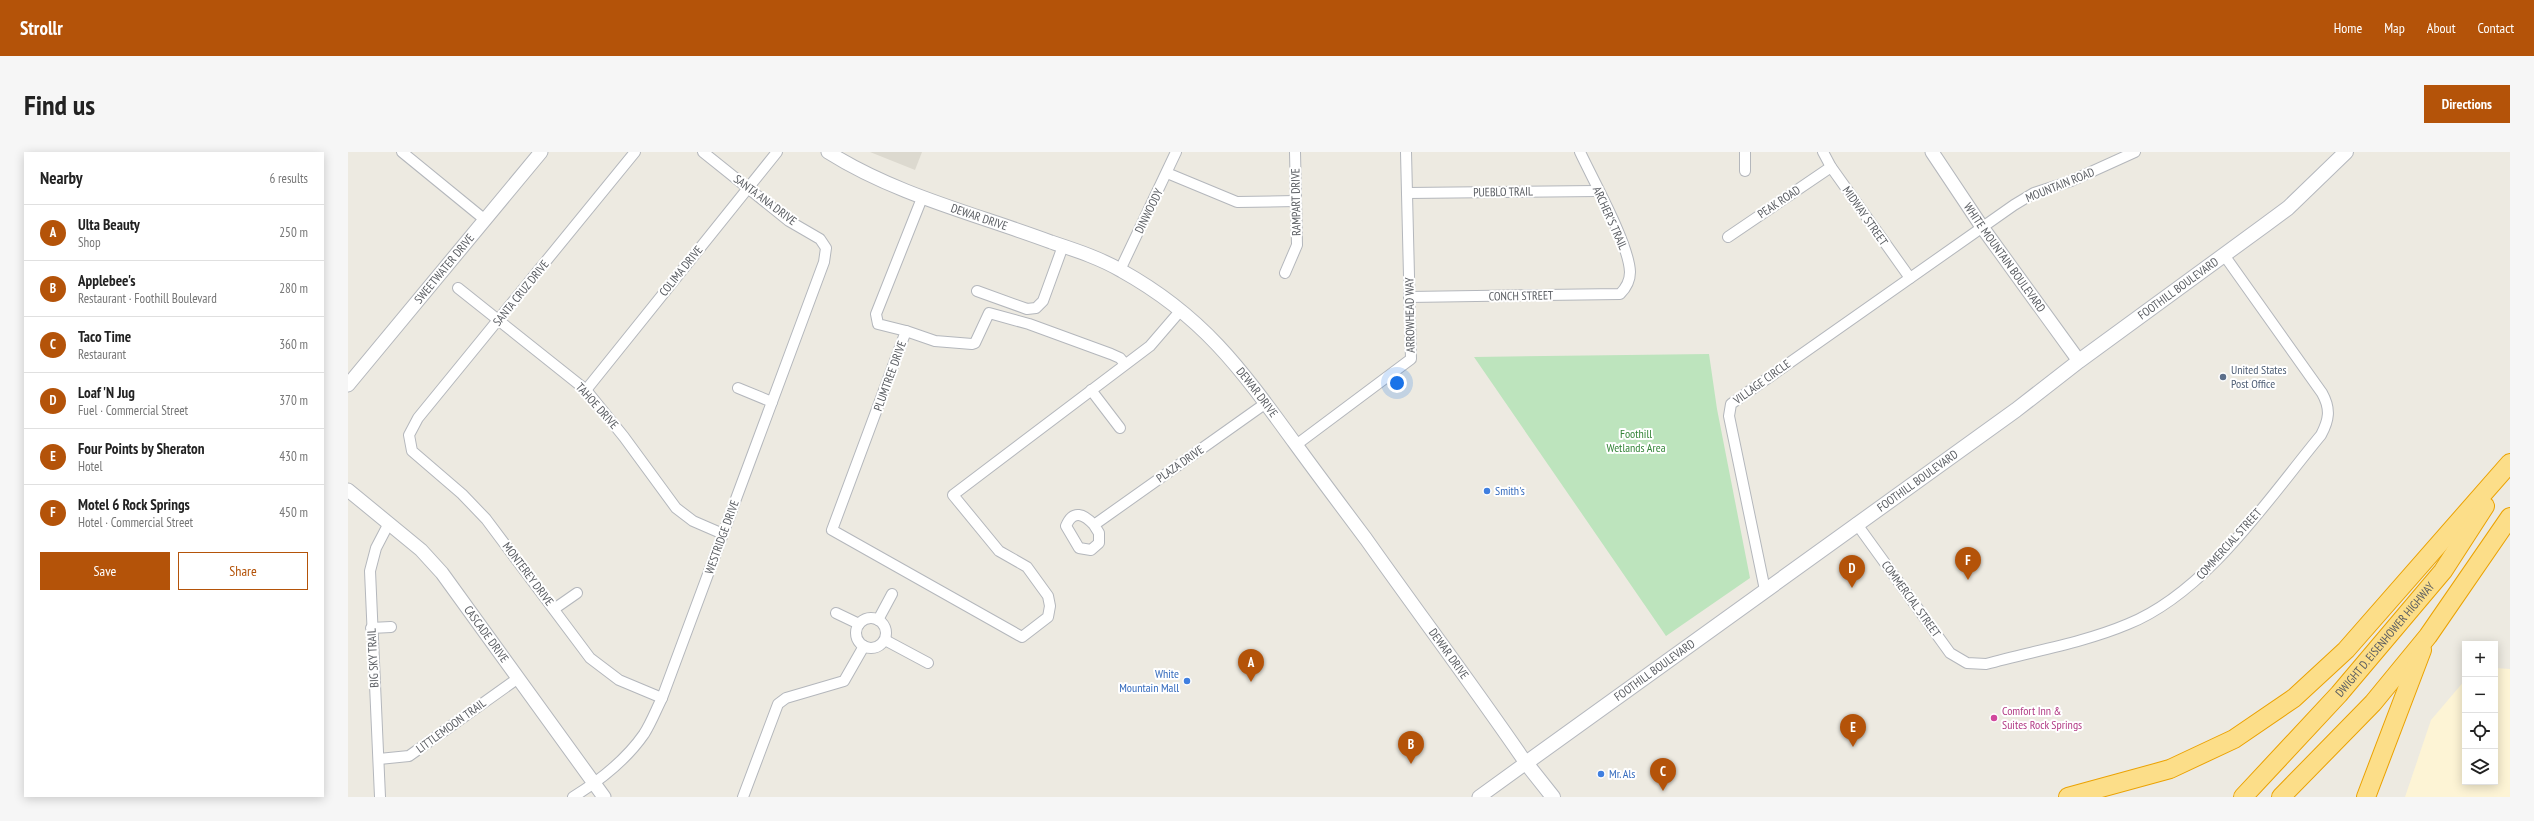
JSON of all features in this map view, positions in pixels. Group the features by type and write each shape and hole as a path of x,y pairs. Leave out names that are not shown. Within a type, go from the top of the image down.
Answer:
{"highway":[{"path":"2068,797 2170,769 2234,739 2294,698 2346,650 2510,463"},
{"name":"DWIGHT D. EISENHOWER HIGHWAY","path":"2243,797 2339,694 2443,571 2510,468"},
{"path":"2281,797 2373,702 2428,636 2510,517"},
{"path":"2366,797 2428,636"}],"main road":[{"name":"FOOTHILL BOULEVARD","path":"1526,763 1856,523 2016,410 2079,361 2288,208 2346,152"},
{"name":"DEWAR DRIVE","path":"1526,763 1553,797"}],"street":[{"path":"402,152 484,219"},
{"name":"SWEETWATER DRIVE","path":"348,385 541,152"},
{"name":"SANTA CRUZ DRIVE","path":"409,435 418,418 635,152"},
{"name":"SANTA ANA DRIVE","path":"703,152 789,221 820,238 826,248"},
{"name":"COLIMA DRIVE","path":"586,390 777,152"},
{"name":"DEWAR DRIVE","path":"828,152 857,169 922,198 1063,246 1120,270 1181,310 1216,341 1266,403 1526,763"},
{"name":"DINWOODY","path":"1120,270 1176,152"},
{"name":"RAMPART DRIVE","path":"1285,273 1297,244 1295,152"},
{"name":"ARROWHEAD WAY","path":"1296,445 1411,359 1406,152"},
{"name":"ARCHER'S TRAIL","path":"1580,152 1626,252 1630,273 1628,286"},
{"path":"1745,152 1745,171"},
{"name":"MIDWAY STREET","path":"1823,152 1831,167 1910,278"},
{"name":"WHITE MOUNTAIN BOULEVARD","path":"1932,152 1982,227 2079,361"},
{"name":"MOUNTAIN ROAD","path":"1910,278 1982,227 2034,193 2071,181 2135,152"},
{"name":"PEAK ROAD","path":"1728,237 1831,167"},
{"path":"1167,173 1237,202 1296,201"},
{"name":"PUEBLO TRAIL","path":"1407,193 1598,191"},
{"name":"PLUMTREE DRIVE","path":"922,198 876,314 878,324 906,331 832,530 1022,637 1048,617 1050,606 1048,596 1027,567 999,551 953,495 1090,390"},
{"path":"978,291 1027,309 1036,308 1043,301 1063,246"},
{"name":"WESTRIDGE DRIVE","path":"573,797 594,784 626,755 645,733 662,698 824,262 826,248"},
{"name":"COMMERCIAL STREET","path":"1856,523 1950,653 1967,663 1986,664 2102,634 2129,624 2158,609 2186,590 2222,555 2321,435 2329,415 2328,403 2322,393 2224,255"},
{"name":"VILLAGE CIRCLE","path":"1765,590 1729,416 1730,404 1910,278"},
{"name":"CONCH STREET","path":"1409,298 1620,294 1628,286"},
{"name":"TAHOE DRIVE","path":"458,288 586,390 624,437 676,508 693,521 723,534"},
{"path":"1120,428 1090,390 1155,341 1181,310"},
{"path":"906,331 935,341 966,344 975,343 989,313 1029,324 1111,354 1120,358 1125,364"},
{"path":"738,388 772,402"},
{"name":"PLAZA DRIVE","path":"1094,525 1266,403"},
{"name":"MONTEREY DRIVE","path":"409,435 412,452 462,494 486,519 590,658 618,680 662,698"},
{"name":"CASCADE DRIVE","path":"348,490 421,550 442,573 517,679 604,797"},
{"name":"BIG SKY TRAIL","path":"380,797 379,759 370,628 370,571 376,548 389,523"},
{"path":"554,609 577,593"},
{"path":"878,620 892,594"},
{"path":"836,613 860,624"},
{"path":"868,619 878,620 885,628 884,640 874,648 864,646 858,639 856,632 860,624 868,619"},
{"path":"370,628 391,627"},
{"path":"884,640 928,663"},
{"path":"743,797 778,704 786,698 844,681 864,646"},
{"name":"LITTLEMOON TRAIL","path":"379,759 410,756 517,679"},
{"name":"FOOTHILL BOULEVARD","path":"1479,797 1526,763"}],"shaded area":[{"path":"870,152 922,152 915,170"},
{"path":"2498,668 2510,669 2510,797 2405,797 2431,720 2462,684 2462,785 2498,785"}],"green space":[{"name":"Foothill Wetlands Area","path":"1709,354 1717,409 1750,578 1666,636 1474,357"}],"place":[{"name":"United States Post Office","path":"2223,377"},
{"name":"Smith's","path":"1487,491"},
{"name":"Motel 6 Rock Springs","path":"1968,580"},
{"name":"Loaf 'N Jug","path":"1852,588"},
{"name":"White Mountain Mall","path":"1187,681"},
{"name":"Ulta Beauty","path":"1251,682"},
{"name":"Comfort Inn & Suites Rock Springs","path":"1994,718"},
{"name":"Four Points by Sheraton","path":"1853,747"},
{"name":"Applebee's","path":"1411,764"},
{"name":"Mr. Als","path":"1601,774"},
{"name":"Taco Time","path":"1663,791"}]}
